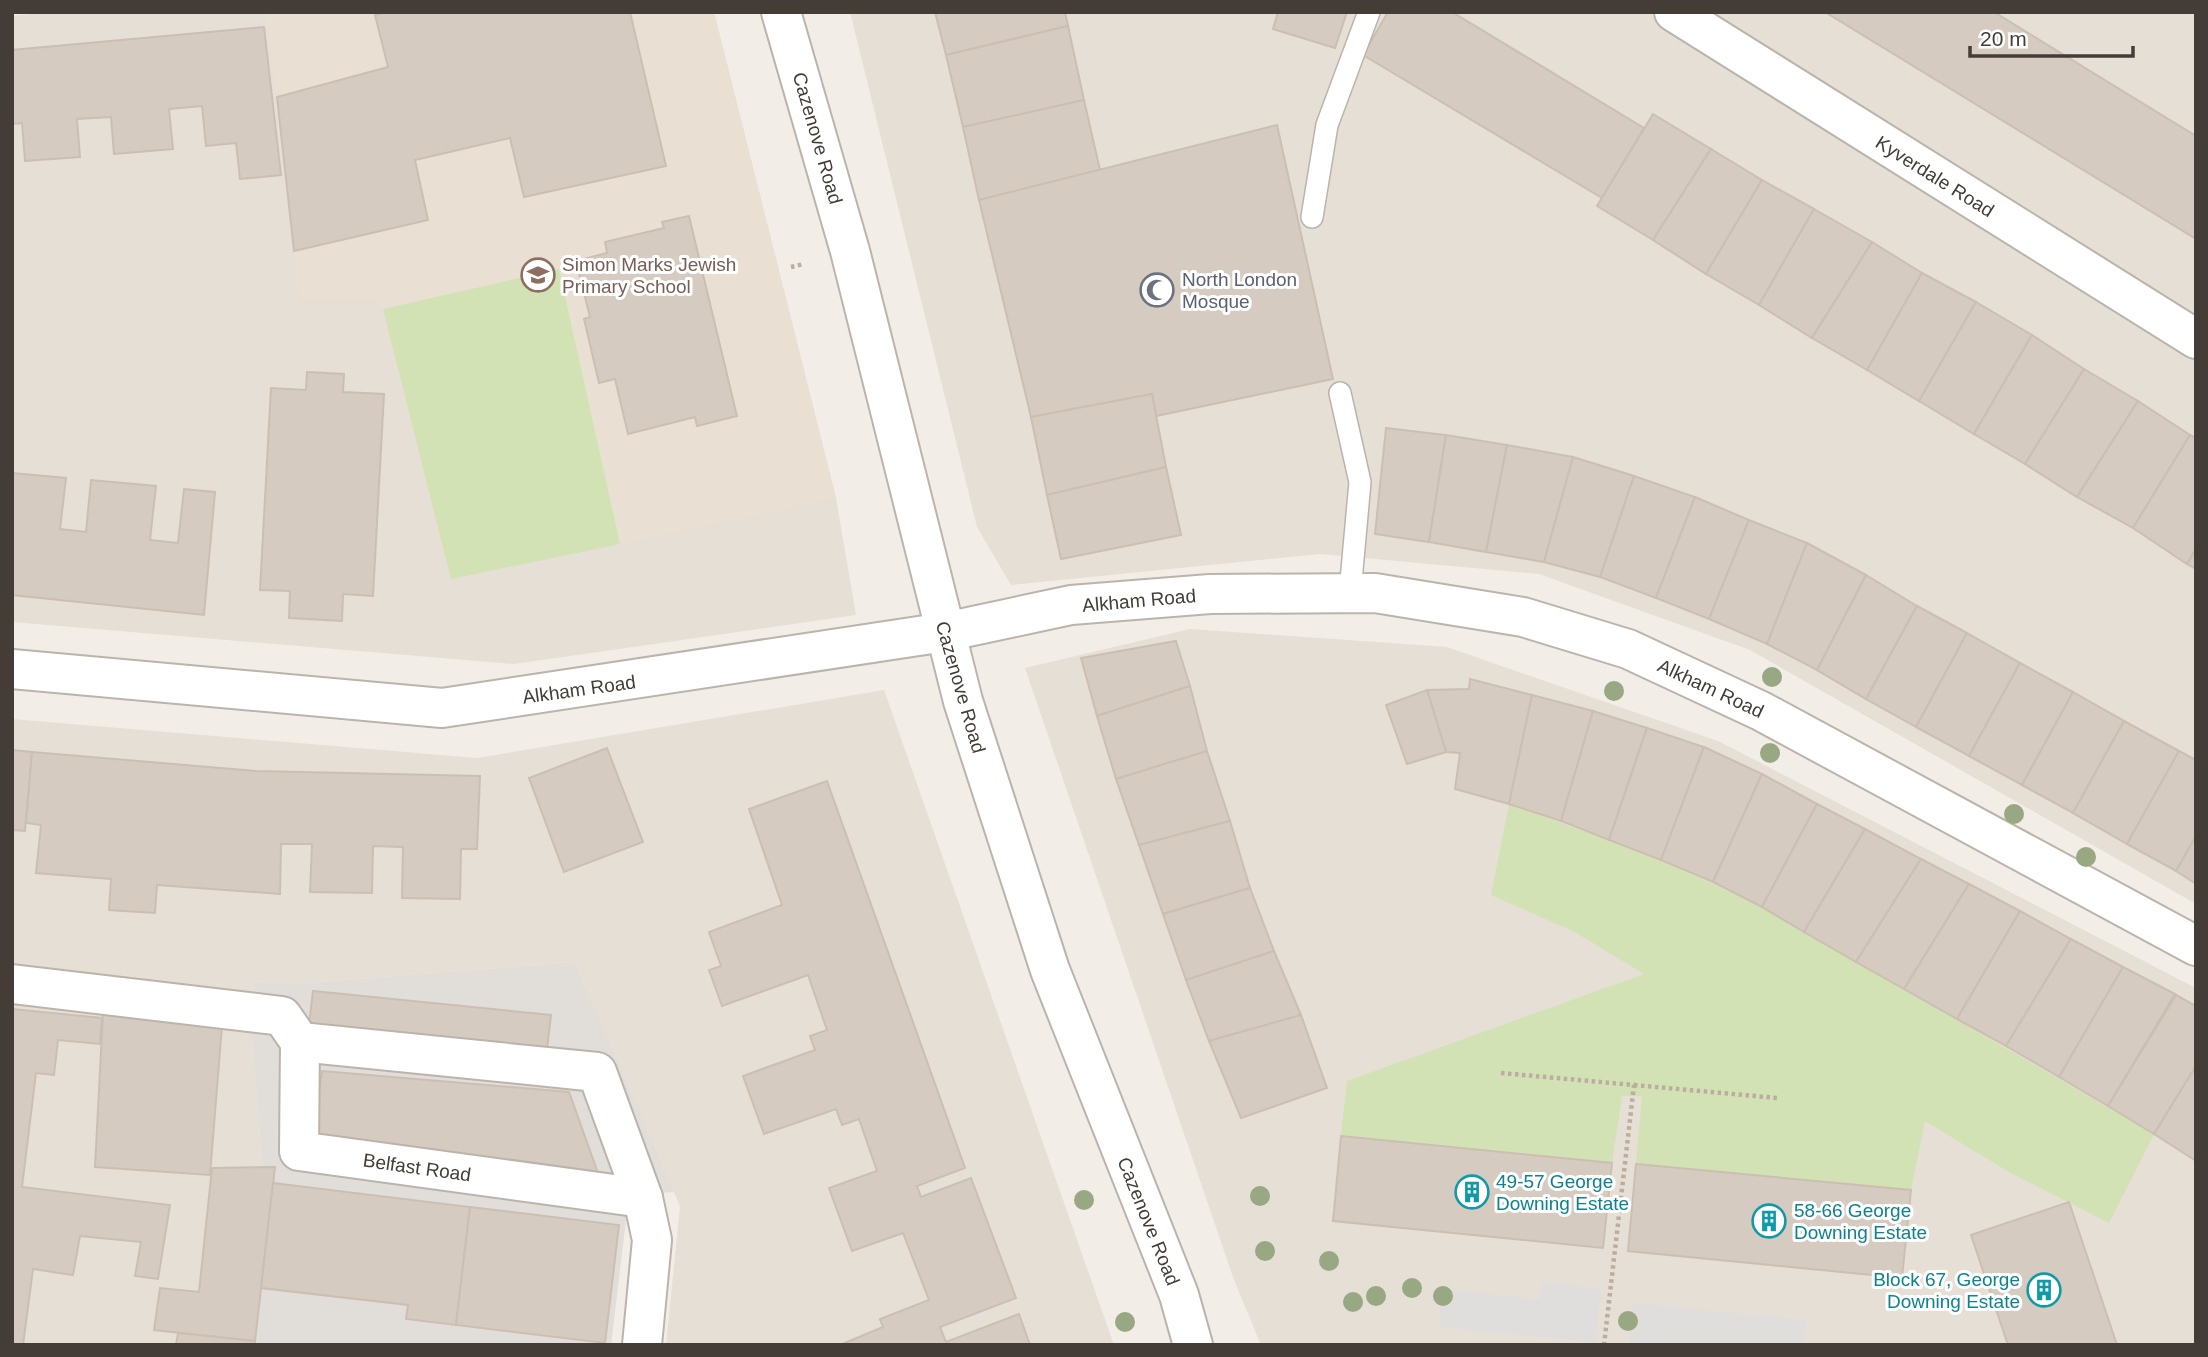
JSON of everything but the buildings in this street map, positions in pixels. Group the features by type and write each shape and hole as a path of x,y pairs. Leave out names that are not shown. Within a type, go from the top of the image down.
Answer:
{"street":[{"name":"Cazenove Road","path":"781,12 850,251 963,701 1050,970 1179,1295 1193,1345"},
{"name":"Kyverdale Road","path":"1674,12 2196,339"},
{"name":"Alkham Road","path":"12,668 442,708 945,632 1071,606 1210,594 1375,593 1523,617 1628,649 1761,711 2196,946"},
{"path":"12,984 282,1016 300,1042 597,1072 643,1198 652,1240 642,1345"},
{"name":"Belfast Road","path":"300,1042 299,1151 643,1198"}],"lane":[{"path":"1312,217 1327,125 1369,12"},
{"path":"1340,393 1360,482 1350,592"}],"path":[{"path":"1501,1073 1777,1098"},
{"path":"1604,1345 1634,1085"}],"shaded area":[{"path":"49,12 714,12 836,498 856,615 514,664 12,622 12,16"},
{"name":"Simon Marks Jewish Primary School","path":"267,12 714,12 836,498 451,579 381,299 299,299"},
{"path":"850,12 2196,12 2196,904 1750,650 1539,574 1320,554 1011,585 977,527"},
{"path":"1190,629 1447,647 1718,741 2196,988 2196,1345 1261,1345 1234,1280 1025,668"},
{"path":"884,690 1114,1345 666,1345 680,1206 573,962 294,984 254,982 252,1035 262,1163 275,1167 255,1341 178,1334 176,1345 12,1345 12,719 477,758"},
{"path":"574,962 674,1192 629,1195 611,1345 176,1345 178,1333 255,1341 275,1167 262,1164 252,1035 254,982 294,984"},
{"path":"1542,1282 1601,1289 1595,1342 1439,1327 1441,1289 1539,1299"},
{"path":"1633,1303 1806,1320 1803,1345 1629,1345"}],"green space":[{"path":"559,269 620,544 451,579 383,309"},
{"path":"1509,804 1661,860 1762,907 2154,1134 2109,1223 2009,1172 1925,1121 1911,1190 1636,1164 1642,1096 1622,1096 1612,1163 1341,1136 1347,1081 1644,974 1575,932 1491,895"}],"place":[{"name":"Simon Marks Jewish Primary School","path":"538,275"},
{"name":"North London Mosque","path":"1157,290"},
{"name":"49-57 George Downing Estate","path":"1472,1192"},
{"name":"58-66 George Downing Estate","path":"1769,1221"},
{"name":"Block 67, George Downing Estate","path":"2044,1290"}]}
